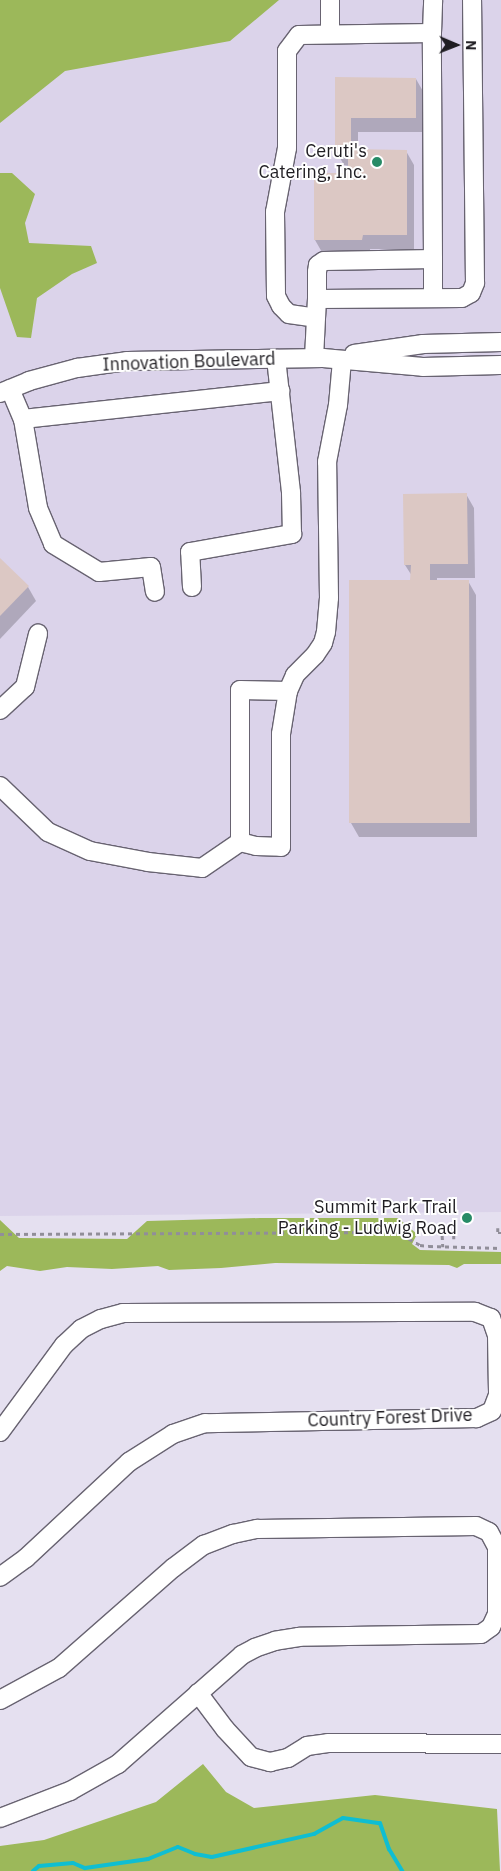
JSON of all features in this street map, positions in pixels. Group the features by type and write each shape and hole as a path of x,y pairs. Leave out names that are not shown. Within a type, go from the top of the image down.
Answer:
{"street":[{"path":"330,0 330,33"},
{"path":"433,0 433,298"},
{"path":"317,299 462,298 471,293 474,283 472,0"},
{"path":"316,318 289,314 280,306 276,296 275,212 287,148 287,51 299,35 330,33 432,33"},
{"path":"319,358 316,318 318,265 324,261 433,259"},
{"name":"Innovation Boulevard","path":"319,358 423,344 501,342"},
{"name":"Innovation Boulevard","path":"5,391 29,381 77,368 126,361 319,358 423,367 501,365"},
{"path":"192,587 190,552 292,534 291,492 276,359"},
{"path":"0,786 48,832 90,851 148,862 202,868 240,842 256,846 281,847 281,734 288,690 295,675 315,655 323,643 326,632 328,598 327,462 338,405 342,360"},
{"path":"5,391 24,419 38,508 53,544 98,572 151,567 155,592"},
{"path":"24,419 280,391"},
{"path":"0,710 25,687 38,634"},
{"path":"240,842 240,690 288,690"},
{"name":"Country Forest Drive","path":"0,1432 64,1345 81,1328 101,1319 123,1313 476,1312 491,1318 497,1336 498,1395 492,1411 477,1418 205,1423 173,1434 129,1462 26,1558 0,1577"},
{"path":"0,1700 58,1668 173,1568 204,1546 232,1534 257,1529 476,1526 488,1532 497,1547 497,1614 491,1627 481,1634 300,1637 275,1641 242,1656 118,1764 70,1791 0,1818"},
{"path":"198,1693 224,1729 251,1756 270,1762 288,1758 306,1746 328,1743 501,1744"}],"path":[{"path":"442,1228 443,1247"},
{"path":"454,1228 454,1239"},
{"path":"498,1228 498,1233 501,1233"},
{"path":"0,1234 381,1232 376,1230 395,1231 420,1245 501,1248"}],"shaded area":[{"path":"0,0 501,0 501,1212 0,1216"}],"green space":[{"path":"0,0 279,0 230,41 65,71 0,123"},
{"path":"0,173 12,173 35,194 25,223 29,243 91,246 97,263 72,274 37,298 31,338 17,337 0,288"},
{"path":"260,1218 398,1218 417,1234 412,1244 420,1250 501,1252 501,1264 464,1264 457,1268 449,1265 275,1263 169,1270 158,1266 112,1269 67,1267 40,1271 7,1266 0,1271 0,1220 19,1238 127,1239 147,1221"},
{"path":"203,1764 226,1792 254,1808 375,1795 497,1809 500,1871 0,1871 0,1846 44,1840 156,1802"}],"building":[{"name":"Ceruti's Catering, Inc.","path":"335,77 416,78 416,118 351,118 351,149 407,150 407,235 363,235 362,240 314,240 314,173 348,173 348,152 335,152"},
{"path":"467,493 468,564 430,564 430,580 469,580 470,823 349,823 349,580 410,580 411,565 404,565 403,494"},
{"path":"0,558 29,586 0,616"}],"waterway":[{"path":"33,1871 39,1866 73,1863 85,1868 148,1859 178,1847 195,1854 212,1857 314,1834 343,1818 380,1823 389,1849 402,1871"}],"place":[{"name":"Ceruti's Catering, Inc.","path":"377,162"},
{"name":"Summit Park Trail Parking - Ludwig Road","path":"467,1218"}]}
